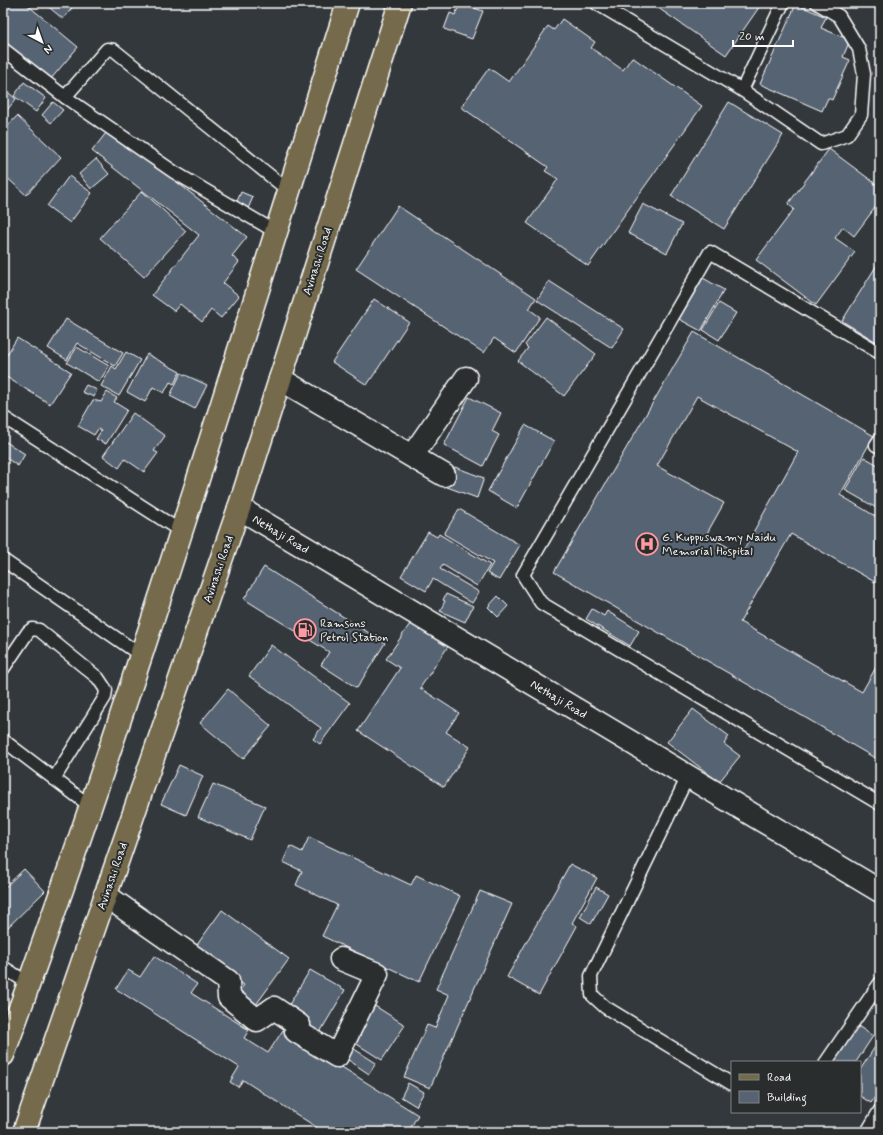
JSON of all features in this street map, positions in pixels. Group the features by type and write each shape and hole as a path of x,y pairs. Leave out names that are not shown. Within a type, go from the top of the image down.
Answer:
{"main road":[{"path":"3,1055 142,656 348,3"},
{"name":"Avinashi Road","path":"30,1130 105,895 239,508 400,3"},
{"path":"412,456 466,378"},
{"path":"280,379 444,475"},
{"name":"Nethaji Road","path":"239,508 880,891"},
{"path":"105,895 228,982 229,997 258,1020 274,1008 298,1024 296,1031 338,1056 377,974 341,959"}],"lane":[{"path":"596,3 742,90 821,144 846,135 861,115 864,74 859,49 839,16 817,3"},
{"path":"742,90 783,3"},
{"path":"3,49 65,97 174,172 276,232"},
{"path":"65,97 108,49 114,50 289,190"},
{"path":"880,353 710,252 523,575 541,603 880,804"},
{"path":"3,416 182,532"},
{"path":"880,439 876,445 880,447"},
{"path":"3,560 142,656"},
{"path":"3,668 28,632 32,629 39,630 98,678 106,690 105,697 54,779"},
{"path":"3,740 90,806"},
{"path":"688,776 590,976 592,995 605,1007 731,1083"},
{"path":"3,967 29,984"},
{"path":"827,1061 880,983"},
{"path":"867,1132 880,1110"}],"building":[{"path":"3,3 25,3 78,47 50,80 3,40"},
{"path":"44,3 76,3 63,19"},
{"path":"460,3 483,11 472,39 444,29 450,13 455,15"},
{"path":"651,3 762,3 726,55"},
{"path":"796,4 826,17 821,28 850,40 843,57 850,60 832,100 828,98 822,111 760,84"},
{"path":"562,19 595,42 591,48 623,70 632,57 702,106 588,266 527,223 558,179 545,171 548,167 461,107 489,68 509,82 548,26 554,30"},
{"path":"24,82 46,98 36,112 14,96"},
{"path":"3,88 16,99 7,110 3,106"},
{"path":"53,102 63,110 51,123 42,115"},
{"path":"729,102 783,135 724,229 671,196"},
{"path":"17,116 61,157 26,195 3,174 3,131"},
{"path":"109,129 247,237 232,256 239,262 223,283 239,296 221,318 211,310 202,322 180,304 174,311 152,295 199,235 92,151"},
{"path":"829,149 880,187 880,201 854,236 843,227 835,238 855,252 816,305 756,260 794,209 788,204"},
{"path":"96,159 109,174 91,189 79,174"},
{"path":"69,176 92,193 70,223 47,206"},
{"path":"142,191 186,231 144,277 100,238"},
{"path":"241,192 253,197 247,211 235,206"},
{"path":"643,204 682,224 667,253 628,233"},
{"path":"398,206 536,298 529,309 540,317 516,353 494,338 484,353 356,269"},
{"path":"880,260 880,344 842,321"},
{"path":"703,278 724,290 701,331 679,319"},
{"path":"549,281 624,329 612,348 537,300"},
{"path":"374,299 409,322 367,385 332,362"},
{"path":"719,303 736,313 719,340 703,330"},
{"path":"546,317 596,354 564,396 518,361 528,348 525,345"},
{"path":"66,319 123,353 115,366 77,343 67,360 48,348"},
{"name":"G. Kuppuswamy Naidu Memorial Hospital","path":"694,332 874,436 840,495 880,519 880,585 791,534 740,622 862,692 880,660 880,761 554,572","holes":["697,396 798,452 741,554 706,535 724,503 657,466"]},
{"path":"17,338 71,372 50,404 3,375 3,361"},
{"path":"77,347 109,366 99,382 67,363"},
{"path":"126,352 140,360 119,396 101,386 112,366 116,369"},
{"path":"147,354 180,372 174,384 170,382 164,393 153,387 145,402 127,392"},
{"path":"181,373 207,385 195,409 170,396"},
{"path":"86,385 97,390 94,397 82,392"},
{"path":"107,392 117,398 114,402 127,410 106,444 96,439 101,431 98,429 94,435 78,426 93,400 101,402"},
{"path":"469,397 501,413 492,431 499,435 483,466 444,445"},
{"path":"133,413 165,436 154,451 158,453 144,472 125,459 119,468 103,456"},
{"path":"525,425 554,441 517,508 488,491"},
{"path":"3,440 25,454 18,466 3,456"},
{"path":"864,457 880,466 880,510 845,490"},
{"path":"455,467 484,478 477,498 447,487"},
{"path":"459,509 520,545 499,580 487,573 493,563 444,534"},
{"path":"428,532 437,537 439,534 490,565 477,586 443,565 440,569 479,592 472,603 433,579 426,591 401,576"},
{"path":"264,567 385,643 357,688 321,665 329,652 244,599"},
{"path":"446,594 473,606 465,622 440,611 445,601 443,600"},
{"path":"498,596 508,606 498,617 488,607"},
{"path":"592,609 604,616 607,611 639,631 630,646 586,619"},
{"path":"414,618 451,642 420,688 459,713 446,732 470,747 444,787 358,731 400,668 386,659"},
{"path":"271,645 350,703 320,744 313,739 321,728 249,676"},
{"path":"228,689 271,726 243,759 200,723"},
{"path":"693,709 729,736 724,744 740,756 719,782 667,742"},
{"path":"179,765 203,776 186,815 161,804"},
{"path":"213,784 265,806 250,840 198,817"},
{"path":"309,837 411,885 416,875 460,896 419,982 322,936 337,905 296,885 302,871 283,862 290,846 302,852"},
{"path":"570,864 597,878 572,923 577,926 539,995 507,977"},
{"path":"24,869 45,891 4,931 3,889"},
{"path":"596,887 608,894 591,924 580,917"},
{"path":"480,891 512,904 430,1088 404,1077 427,1025 435,1028 449,995 436,989"},
{"path":"222,910 289,959 253,1009 235,997 244,985 194,949"},
{"path":"154,956 197,984 191,993 249,1030 244,1038 268,1053 283,1030 418,1115 408,1132 324,1132 243,1080 238,1087 230,1082 239,1067 116,989 128,970 140,977"},
{"path":"310,970 345,990 316,1039 305,1033 311,1022 287,1008"},
{"path":"375,1006 405,1025 382,1060 352,1041"},
{"path":"858,1026 873,1036 857,1061 834,1061"},
{"path":"880,1039 880,1089 871,1103 861,1097 861,1068"},
{"path":"351,1047 376,1063 369,1074 344,1057"},
{"path":"408,1083 424,1092 416,1106 401,1097"}],"place":[{"name":"G. Kuppuswamy Naidu Memorial Hospital","path":"647,544"},
{"name":"Ramsons Petrol Station","path":"305,630"}]}
